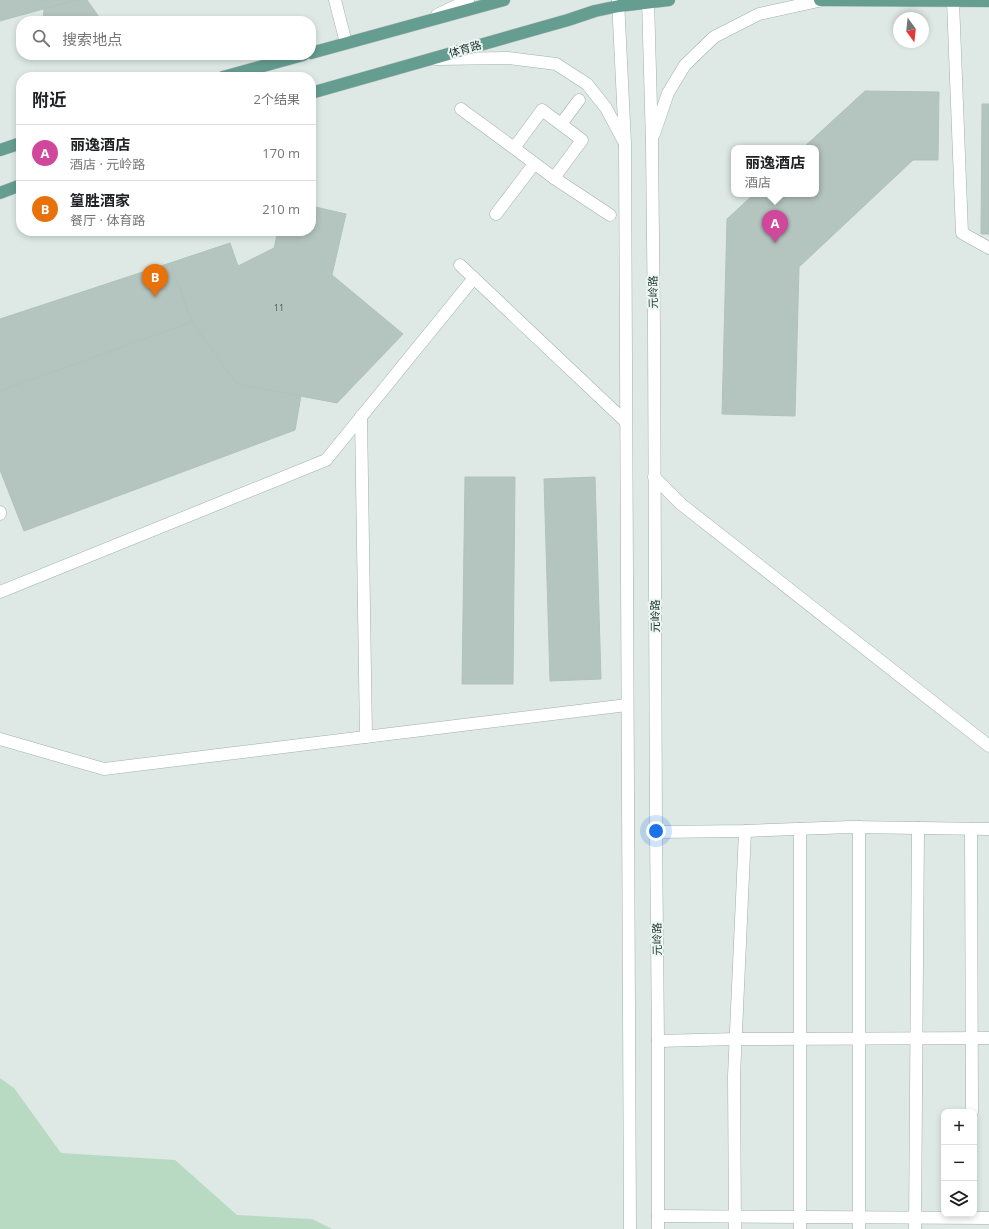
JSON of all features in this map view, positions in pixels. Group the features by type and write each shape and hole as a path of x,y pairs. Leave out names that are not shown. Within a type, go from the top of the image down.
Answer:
{"main road":[{"path":"316,52 504,0"},
{"path":"648,1 669,0"},
{"path":"820,0 989,1"},
{"name":"体育路","path":"316,92 568,20 619,3 648,1"},
{"path":"241,72 285,60"},
{"path":"0,150 16,145"},
{"path":"0,193 16,187"}],"street":[{"path":"335,0 346,43"},
{"path":"420,23 468,0"},
{"path":"652,143 668,92 685,65 714,37 759,14 823,0"},
{"name":"元岭路","path":"648,1 652,143 658,1229"},
{"path":"953,1 962,233 989,248"},
{"path":"619,3 625,143 630,1229"},
{"path":"429,60 508,58 556,64 586,84 606,108 625,143"},
{"path":"561,124 579,100"},
{"path":"461,109 534,164 610,215"},
{"path":"514,148 542,110 561,124 582,140 554,178"},
{"path":"496,214 534,164"},
{"path":"460,265 626,422"},
{"path":"0,592 326,460 474,278"},
{"path":"361,416 366,737"},
{"path":"654,477 681,504 989,746"},
{"path":"0,739 104,769 627,705"},
{"path":"656,832 859,827 989,829"},
{"path":"859,827 859,1223"},
{"path":"915,1223 918,828"},
{"path":"800,829 800,1223"},
{"path":"971,829 972,1109"},
{"path":"735,1223 734,1076 744,831"},
{"path":"658,1041 736,1039 989,1038"},
{"path":"658,1216 735,1223 915,1223 989,1218"}],"green space":[{"path":"0,1078 14,1088 61,1153 175,1160 237,1215 312,1219 332,1229 0,1229"}],"building":[{"path":"0,0 76,0 16,16 0,21"},
{"path":"76,0 87,0 98,16 43,16 44,9"},
{"path":"865,91 939,92 938,160 913,160 799,267 795,416 722,414 727,219 751,197 819,197 819,145 806,145"},
{"path":"982,104 989,104 989,234 981,234"},
{"path":"316,207 346,214 332,275 403,334 337,403 237,384 192,322 170,263 230,243 238,266 274,248 277,236 316,236"},
{"path":"170,263 192,322 0,391 0,319"},
{"path":"192,322 237,384 301,396 295,430 24,531 0,470 0,391"},
{"path":"465,477 515,477 513,684 462,684"},
{"path":"595,477 601,679 550,681 544,479"}],"place":[{"name":"丽逸酒店","path":"775,243"},
{"name":"篁胜酒家","path":"155,297"}]}
